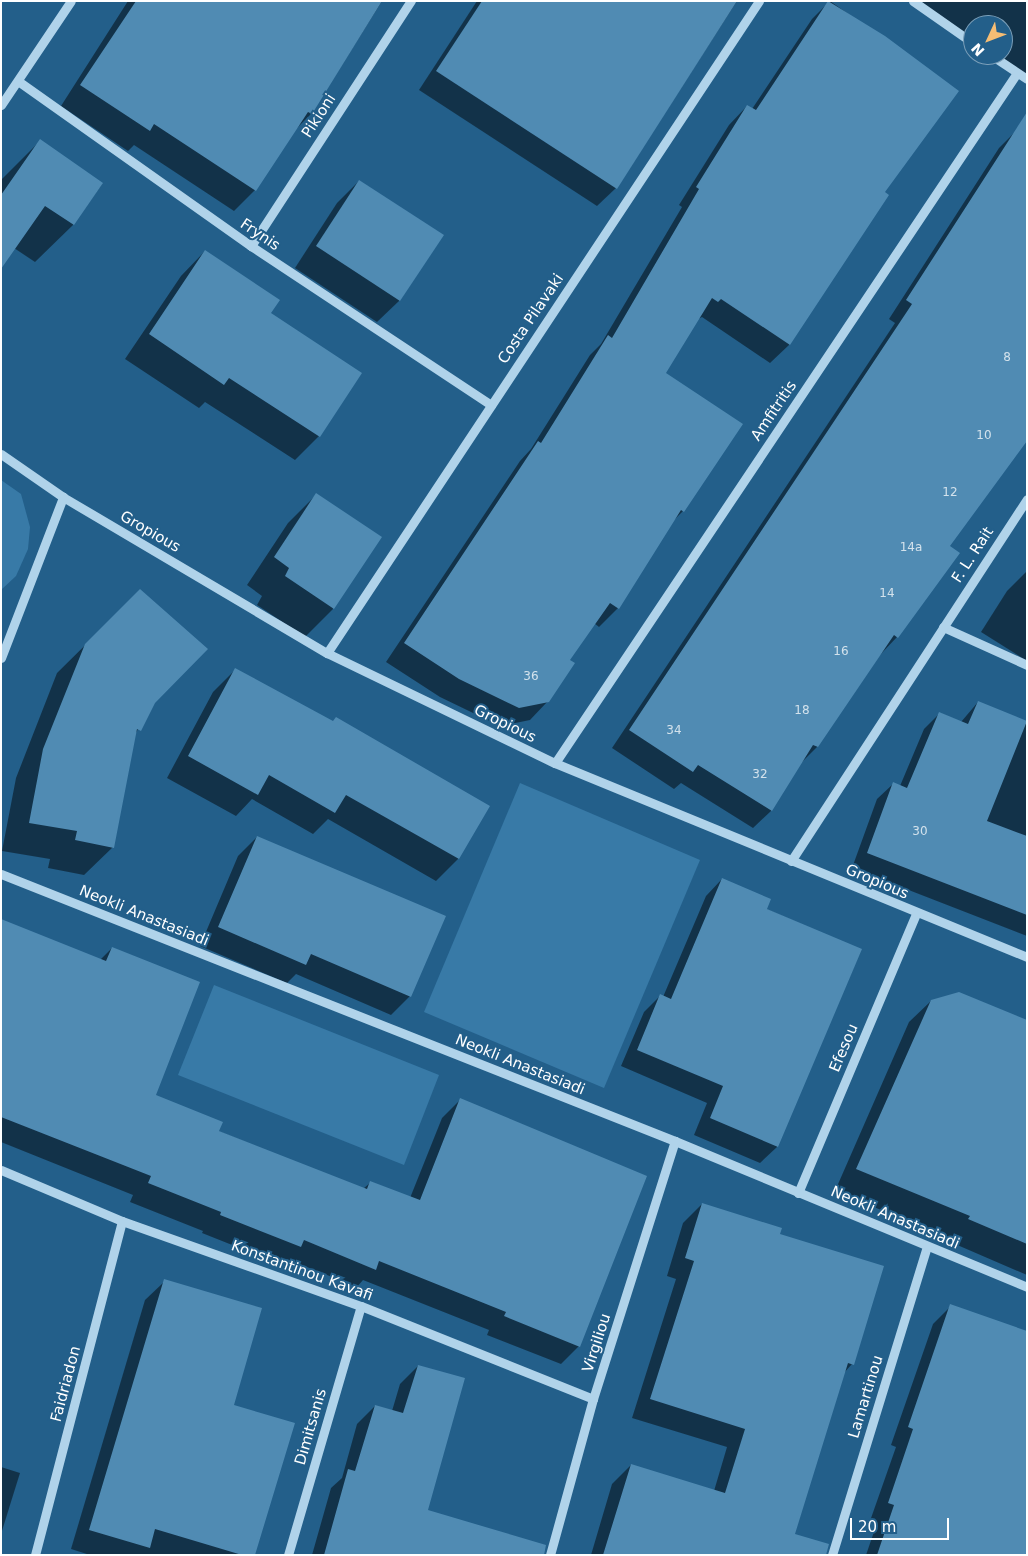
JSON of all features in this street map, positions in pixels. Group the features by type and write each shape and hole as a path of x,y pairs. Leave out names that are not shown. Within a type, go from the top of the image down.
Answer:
{"street":[{"path":"1,105 71,1"},
{"name":"Pikioni","path":"251,246 411,1"},
{"name":"Costa Pilavaki","path":"327,652 759,1"},
{"path":"913,1 963,35"},
{"path":"1005,65 1027,79"},
{"name":"Amfitritis","path":"555,763 1017,73"},
{"name":"Frynis","path":"18,81 251,246 491,405"},
{"name":"Gropious","path":"1,454 63,497 327,652 555,763 916,914 1027,957"},
{"path":"1,658 4,635 63,497"},
{"name":"F. L. Rait","path":"791,861 1027,499"},
{"path":"943,627 1027,665"},
{"name":"Neokli Anastasiadi","path":"1,874 675,1141 1027,1287"},
{"name":"Efesou","path":"798,1193 916,914"},
{"name":"Virgiliou","path":"550,1555 593,1399 675,1141"},
{"name":"Konstantinou Kavafi","path":"1,1170 122,1220 361,1306 593,1399"},
{"name":"Faidriadon","path":"35,1555 122,1220"},
{"name":"Lamartinou","path":"832,1555 927,1247"},
{"name":"Dimitsanis","path":"288,1555 361,1306"}],"shaded area":[{"path":"1,480 21,494 30,527 28,549 16,576 1,590"},
{"path":"520,783 700,860 604,1088 424,1012"},
{"path":"214,985 439,1075 404,1165 178,1075"}],"building":[{"path":"136,1 382,1 312,114 308,112 256,191 154,124 150,131 80,85"},
{"path":"482,1 737,1 617,189 436,71"},
{"path":"828,1 885,36 959,91 885,192 889,195 790,345 721,299 718,302 712,298 666,373 743,424 684,512 681,510 619,609 610,603 570,660 575,663 549,702 519,708 459,679 404,643 538,441 541,443 608,335 612,338 699,189 696,187 747,105 756,110"},
{"path":"1027,112 1027,441 950,546 960,553 898,638 894,635 818,747 813,745 772,811 698,765 693,772 629,730 912,304 906,300"},
{"path":"40,139 103,183 74,225 45,206 1,269 1,195"},
{"path":"359,180 444,235 400,301 316,246"},
{"path":"205,250 280,300 271,313 362,373 320,437 229,378 224,385 149,334"},
{"path":"316,493 382,537 334,609 285,576 289,568 274,557"},
{"path":"140,589 208,649 155,703 141,731 137,729 114,848 75,840 77,831 29,823 43,749 85,644"},
{"path":"235,668 333,721 336,717 490,806 459,859 346,795 335,813 269,775 258,795 188,756"},
{"path":"978,701 1027,721 987,821 1027,836 1027,915 867,853 893,782 907,788 939,712 968,724"},
{"path":"257,836 446,916 411,997 311,954 306,965 218,927"},
{"path":"722,878 771,899 767,909 862,949 778,1147 710,1118 723,1086 637,1050 660,994 671,999"},
{"path":"1,919 106,961 112,947 200,982 156,1095 223,1122 219,1131 367,1189 370,1181 420,1200 460,1098 647,1176 580,1347 504,1316 506,1312 379,1261 376,1270 304,1240 301,1247 220,1215 221,1212 148,1183 151,1176 1,1117"},
{"path":"959,992 1027,1020 1027,1244 968,1219 970,1216 856,1169 931,1000"},
{"path":"702,1203 782,1228 780,1234 884,1266 854,1365 848,1363 795,1534 829,1544 826,1555 603,1555 631,1464 725,1493 745,1429 650,1399 694,1261 685,1258"},
{"path":"164,1279 262,1308 234,1405 295,1423 255,1555 242,1555 155,1529 150,1548 89,1530"},
{"path":"950,1304 1027,1331 1027,1555 877,1555 894,1505 888,1503 913,1429 908,1427"},
{"path":"418,1365 465,1378 428,1510 546,1545 544,1555 324,1555 348,1469 355,1471 375,1405 403,1413"}]}
